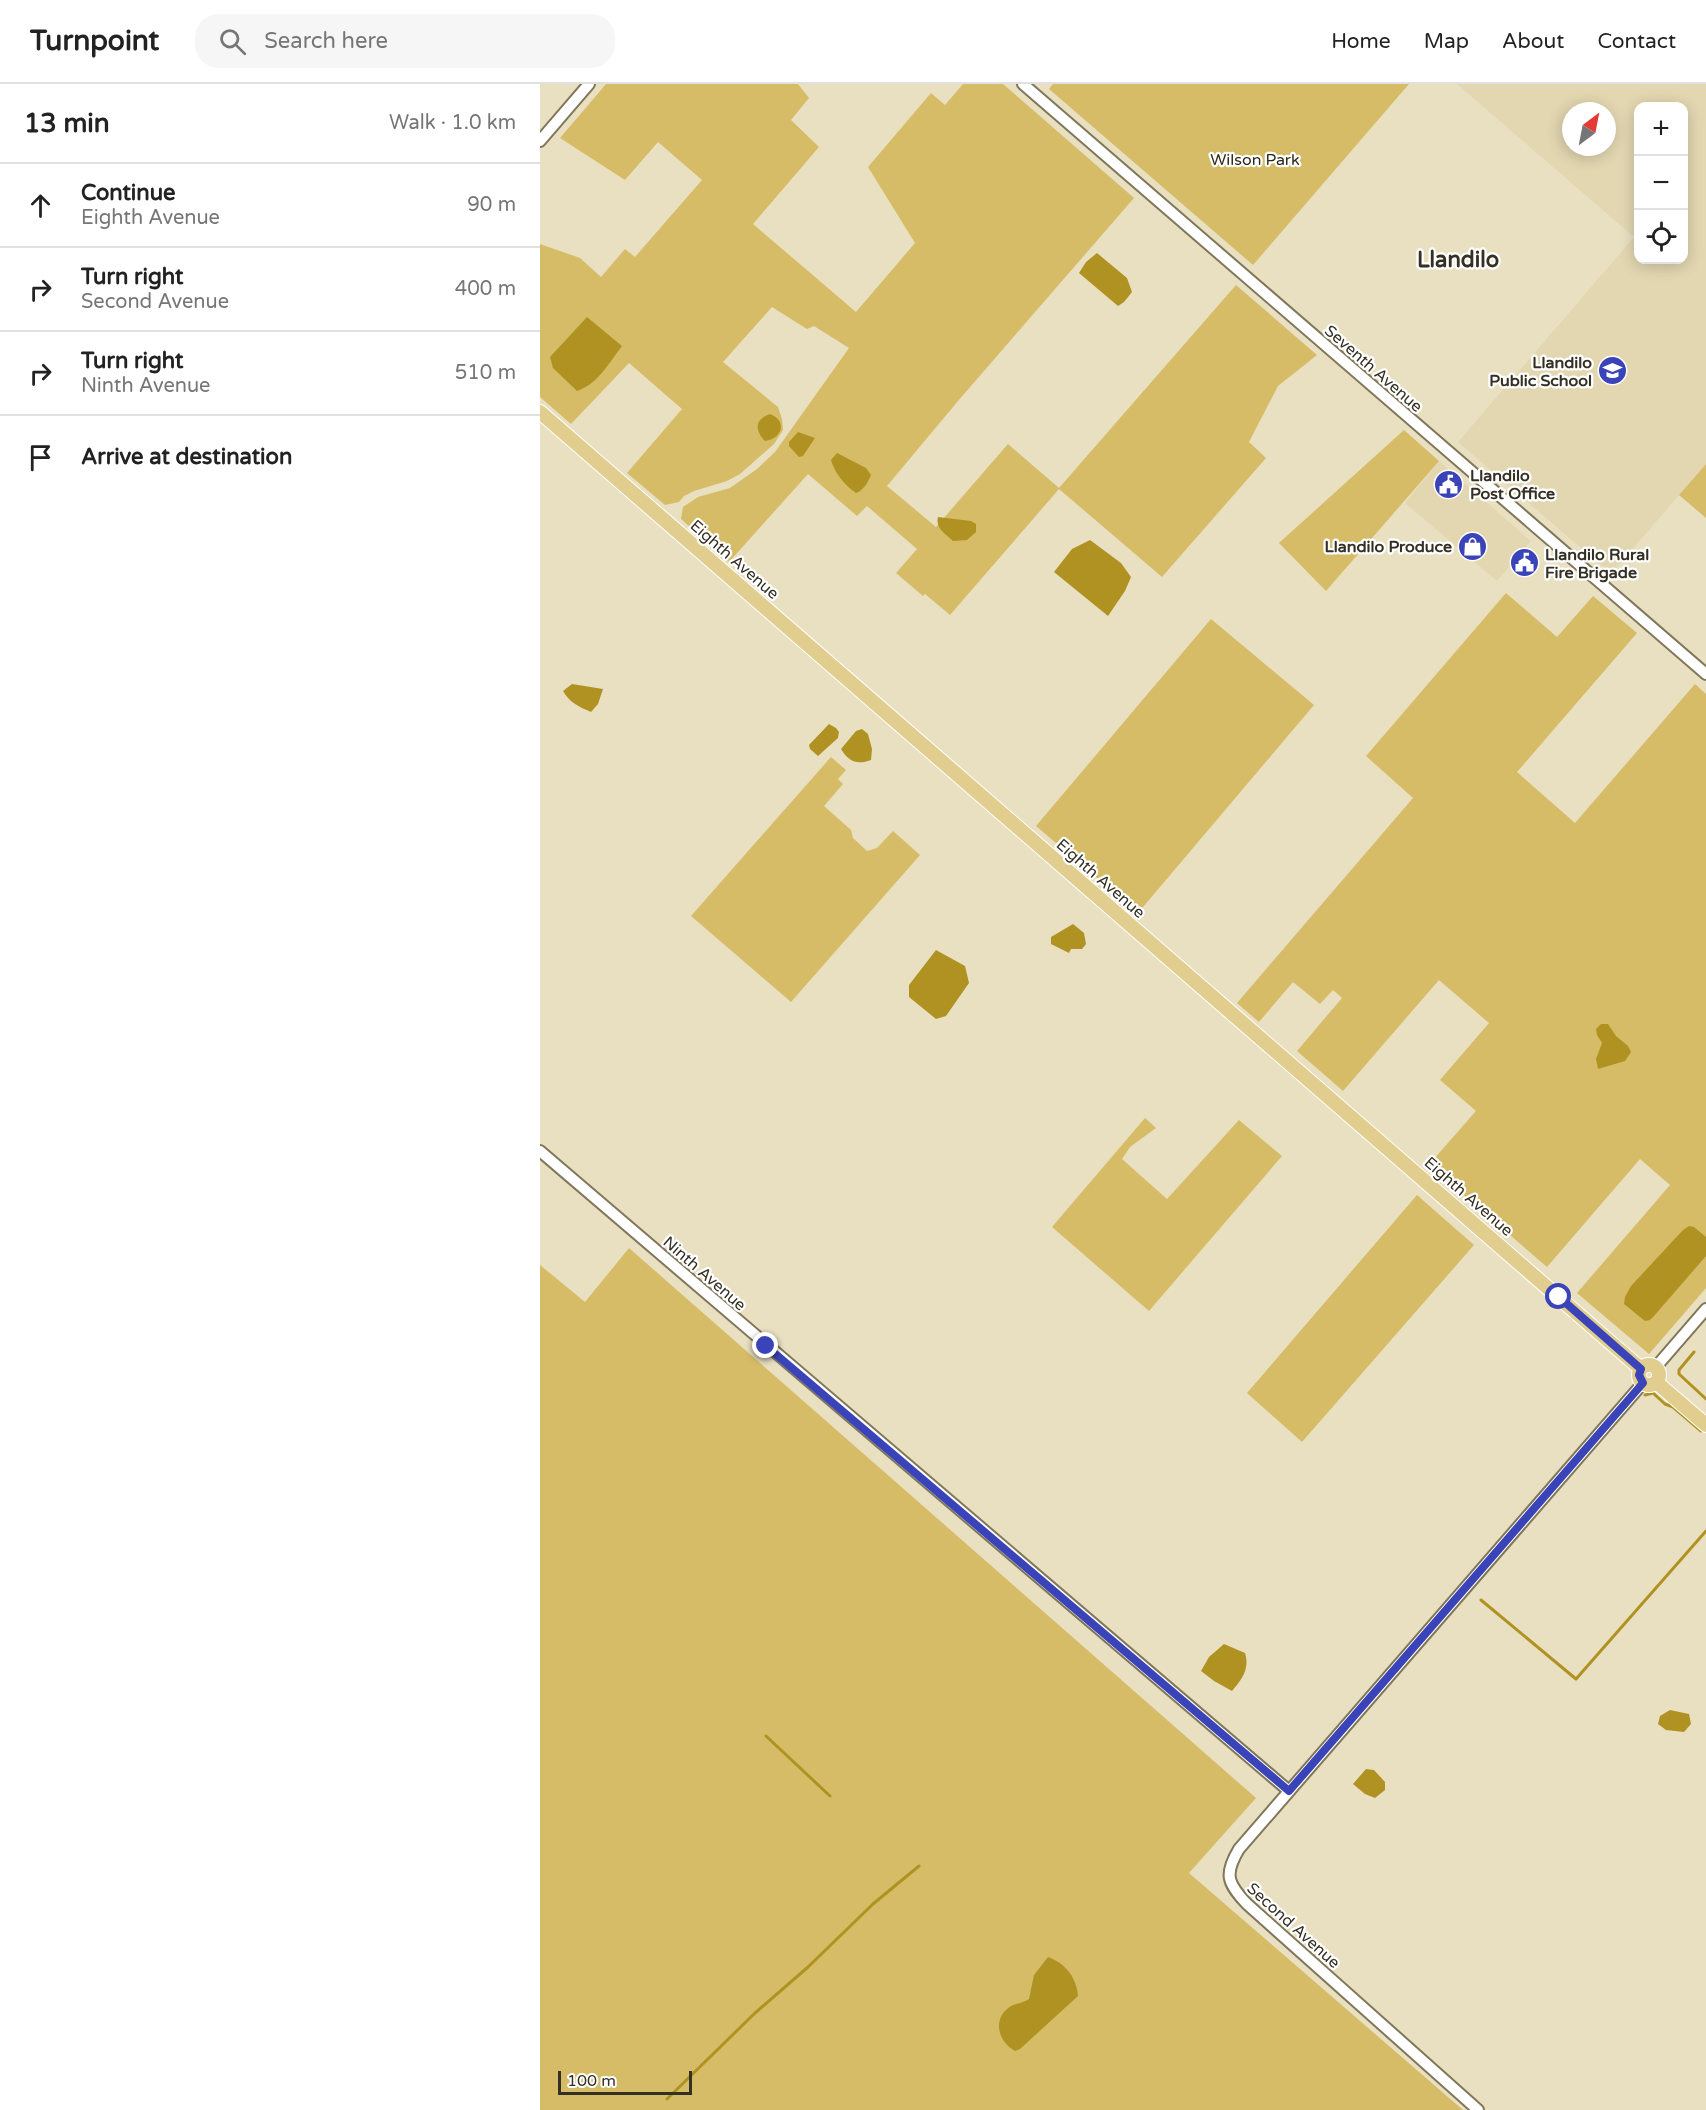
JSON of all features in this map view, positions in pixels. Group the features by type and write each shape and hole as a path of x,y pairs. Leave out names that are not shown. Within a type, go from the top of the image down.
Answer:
{"main road":[{"name":"Eighth Avenue","path":"540,412 1641,1369 1639,1375 1652,1378"},
{"path":"1652,1378 1706,1425"}],"street":[{"path":"540,141 589,84"},
{"name":"Seventh Avenue","path":"1023,84 1706,674"},
{"name":"Ninth Avenue","path":"540,1151 1289,1791"},
{"name":"Second Avenue","path":"1478,2110 1247,1904 1232,1888 1229,1875 1230,1863 1239,1849 1289,1791 1652,1378 1706,1309"}],"shaded area":[{"name":"Llandilo Public School","path":"1457,84 1706,84 1706,464 1611,574 1458,442 1634,237"},
{"path":"1097,253 1127,278 1132,292 1118,306 1079,273 1086,262"},
{"path":"587,317 622,346 597,378 577,391 553,368 550,357"},
{"path":"770,414 779,421 781,429 771,440 765,441 759,433 758,425 761,419"},
{"path":"798,432 815,438 803,456 799,457 789,446 789,442"},
{"path":"837,453 866,468 871,475 859,492 856,493 848,487 835,469 831,460"},
{"path":"1439,461 1531,541 1497,581 1405,503"},
{"path":"938,517 971,521 976,524 976,532 967,540 953,541 940,528"},
{"path":"1090,540 1121,563 1131,577 1125,591 1108,616 1054,572 1072,549"},
{"path":"572,684 603,689 598,704 591,712 575,704 565,695 563,691"},
{"path":"829,724 839,732 838,738 818,756 809,745"},
{"path":"862,729 868,734 872,749 871,760 857,762 850,760 841,749 856,731"},
{"path":"1073,924 1084,933 1086,944 1082,949 1071,949 1069,953 1051,944 1051,937"},
{"path":"936,950 965,966 969,983 946,1016 936,1019 909,997 909,985"},
{"path":"1601,1024 1608,1024 1631,1052 1625,1061 1598,1069 1596,1059 1602,1043 1596,1029"},
{"path":"1689,1226 1694,1227 1706,1237 1706,1256 1654,1316 1645,1321 1624,1304 1625,1297 1631,1286"},
{"path":"1224,1644 1245,1653 1246,1658 1244,1674 1232,1691 1201,1671 1209,1657"},
{"path":"1670,1710 1689,1714 1691,1724 1684,1732 1666,1730 1658,1724 1660,1716"},
{"path":"1366,1769 1374,1770 1385,1782 1385,1790 1375,1798 1365,1794 1353,1784"},
{"path":"1048,1957 1065,1967 1073,1977 1078,1996 1015,2051 1002,2038 999,2026 1002,2014 1009,2007 1029,1999 1034,1975"}],"green space":[{"path":"606,84 798,84 809,98 791,120 819,147 753,224 856,312 915,243 868,167 931,93 945,105 963,84 1003,84 1134,198 887,486 936,527 1008,444 1059,488 1236,285 1317,355 1278,386 1249,442 1266,458 1162,577 1059,489 950,615 896,573 917,549 867,506 857,516 808,474 729,562 681,519 683,507 698,497 730,488 757,469 775,452 849,348 814,326 807,329 772,307 723,362 778,407 783,430 774,444 740,474 727,481 694,491 684,496 679,502 665,505 627,473 682,409 629,363 571,424 540,397 540,244 580,258 601,277 625,249 635,257 702,180 658,142 625,180 560,138"},
{"name":"Wilson Park","path":"1053,84 1409,84 1253,265 1049,89"},
{"path":"1404,430 1439,461 1326,591 1279,543"},
{"path":"1706,464 1706,518 1679,495"},
{"path":"1506,593 1557,637 1593,596 1637,633 1517,772 1575,823 1695,684 1706,694 1706,1288 1649,1354 1577,1293 1670,1185 1640,1159 1547,1267 1437,1172 1438,1164 1433,1160 1476,1111 1440,1080 1489,1023 1439,980 1343,1091 1297,1051 1342,998 1333,990 1320,1004 1293,982 1259,1022 1237,1003 1413,798 1366,756"},
{"path":"1211,619 1314,705 1138,913 1036,826"},
{"path":"831,757 846,770 838,779 843,784 824,806 851,830 853,838 867,851 877,848 893,831 920,855 791,1002 691,916"},
{"path":"1145,1118 1156,1128 1130,1147 1122,1159 1167,1199 1239,1120 1282,1156 1149,1311 1052,1227"},
{"path":"1417,1195 1474,1245 1302,1442 1247,1393"},
{"path":"629,1248 1256,1798 1189,1873 1463,2110 540,2110 540,1265 585,1302"}],"waterway":[{"path":"1694,1352 1679,1370 1679,1374 1706,1399"},
{"path":"1645,1395 1653,1393 1702,1430"},
{"path":"1481,1600 1576,1679 1706,1531"},
{"path":"766,1736 830,1796"},
{"path":"667,2099 755,2013 808,1967 873,1904 919,1866"}],"place":[{"name":"Llandilo Public School","path":"1613,371"},
{"name":"Llandilo Post Office","path":"1449,484"},
{"name":"Llandilo Produce","path":"1473,546"},
{"name":"Llandilo Rural Fire Brigade","path":"1524,563"}],"district":[{"name":"Llandilo","path":"1458,259"}],"route":[{"path":"766,1346 1289,1791 1643,1383 1639,1375 1641,1369 1559,1297"}]}
